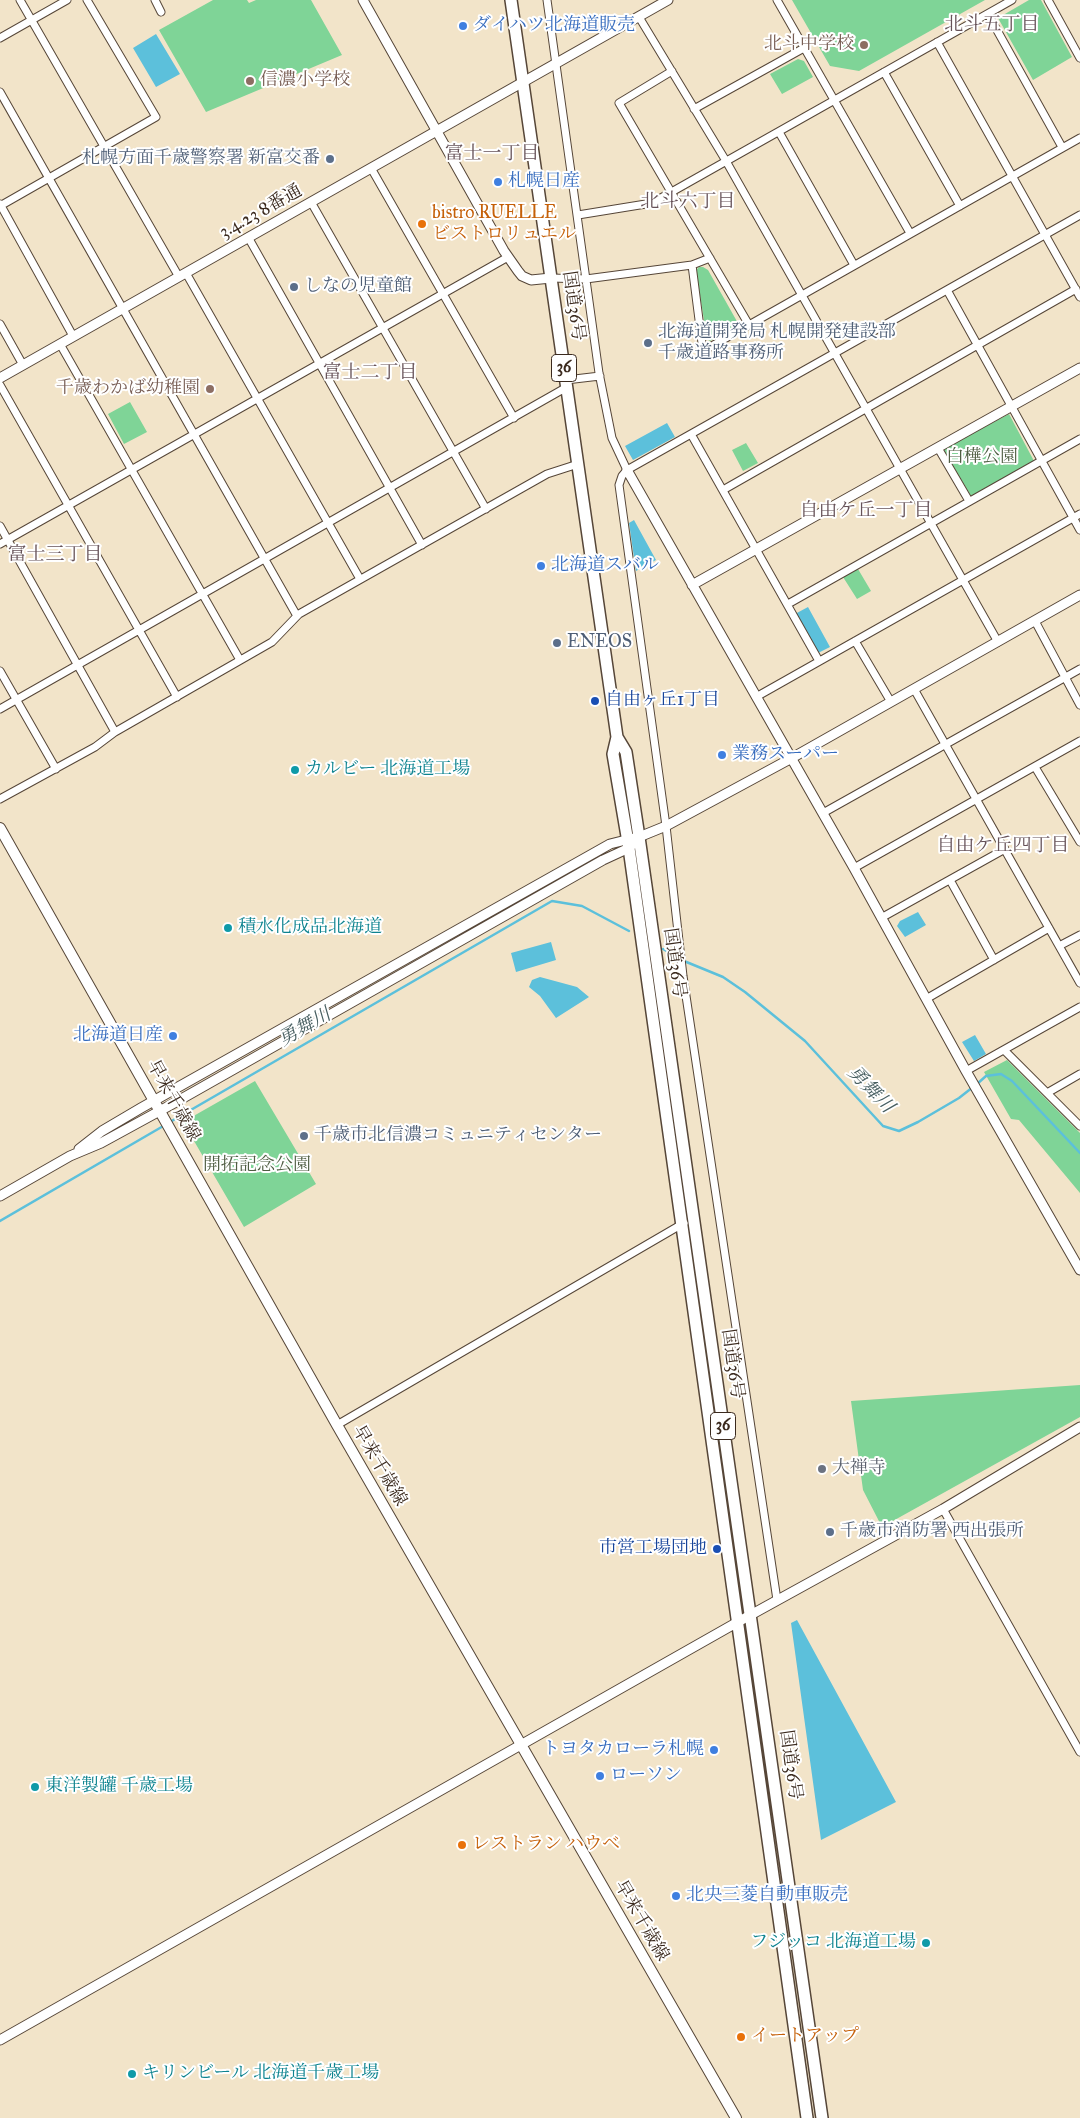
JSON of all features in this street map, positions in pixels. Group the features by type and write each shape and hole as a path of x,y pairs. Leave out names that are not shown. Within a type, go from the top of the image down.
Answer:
{"highway":[{"name":"国道36号","path":"510,0 617,737 626,752 632,841 682,1223 736,1623 807,2118"},
{"name":"国道36号","path":"632,841 694,1224 822,2118"}],"main road":[{"name":"早来千歳線","path":"0,828 337,1425 736,2118"}],"street":[{"path":"20,0 104,147 257,398 360,579"},
{"path":"0,38 67,0"},
{"path":"74,336 0,205 156,117 88,0"},
{"path":"155,0 161,12"},
{"path":"363,0 508,257 518,272 526,279 535,281 551,278 586,278 692,266 710,258"},
{"path":"547,0 558,63 600,376 612,438 627,470 790,759 823,813 968,1074 1080,1270"},
{"name":"3.4.23 8番通","path":"0,378 668,0"},
{"path":"777,0 910,234"},
{"path":"578,215 652,203 1012,0"},
{"path":"1048,0 1080,58"},
{"path":"988,14 1062,148"},
{"path":"639,17 726,161 998,642"},
{"path":"937,42 1080,297"},
{"path":"694,110 804,48"},
{"path":"672,71 619,103 749,325"},
{"path":"884,72 960,206"},
{"path":"0,92 297,616"},
{"path":"779,132 854,265"},
{"path":"692,266 703,351 1080,138"},
{"path":"371,168 514,418"},
{"path":"311,202 486,509"},
{"path":"777,1600 678,942 666,826 619,484 627,470 1080,215"},
{"path":"248,237 318,364 422,545"},
{"path":"0,544 508,257"},
{"path":"723,490 1076,289"},
{"path":"947,290 1042,460 1077,516 1080,530"},
{"path":"0,324 23,365"},
{"path":"60,344 240,660"},
{"path":"692,585 1080,368"},
{"path":"0,709 514,418 566,384 600,376"},
{"path":"0,385 177,696"},
{"path":"691,434 819,661"},
{"path":"788,604 930,522 1080,439"},
{"path":"938,448 969,500"},
{"path":"0,799 94,748 115,732 272,642 297,616 360,579 547,474 578,464"},
{"path":"756,697 1077,516"},
{"path":"0,526 79,664 115,732"},
{"path":"70,1156 102,1131 155,1100 601,849 632,841 666,826 790,759 1080,595"},
{"path":"1034,621 1080,704"},
{"path":"855,640 891,702"},
{"path":"823,813 1080,669"},
{"path":"0,671 56,769"},
{"path":"914,689 1080,983"},
{"path":"854,868 1080,741"},
{"path":"1035,767 1080,842"},
{"path":"0,1196 70,1156 165,1120 632,841"},
{"path":"881,918 1004,849"},
{"path":"950,880 994,960"},
{"path":"926,999 1049,928"},
{"path":"1060,946 1080,935"},
{"path":"968,1074 1004,1050 1080,1007"},
{"path":"1004,1050 1080,1126"},
{"path":"1047,1093 1080,1074"},
{"path":"337,1425 682,1223 694,1224"},
{"path":"0,2040 736,1623 943,1509 1080,1427"},
{"path":"943,1509 1080,1752"}],"green space":[{"path":"213,0 247,0 249,3 256,0 311,0 342,55 206,112 159,30"},
{"name":"北斗中学校","path":"792,0 985,0 859,71 830,66"},
{"path":"1029,0 1041,0 1072,57 1033,80 998,18"},
{"path":"798,59 804,61 813,77 782,94 770,74"},
{"path":"699,267 708,270 739,325 710,341 707,339 696,270"},
{"path":"130,402 147,432 124,444 108,414"},
{"name":"白樺公園","path":"1009,414 1034,461 971,496 943,449"},
{"path":"746,443 758,463 743,471 732,450"},
{"path":"858,569 871,591 857,599 843,577"},
{"path":"1007,1060 1080,1133 1080,1193 1019,1120 1011,1119 984,1072"},
{"name":"開拓記念公園","path":"255,1081 316,1184 244,1227 183,1122"},
{"path":"1080,1385 1080,1417 882,1527 863,1490 851,1401"}],"water":[{"path":"156,34 180,74 156,87 133,48"},
{"path":"667,423 675,437 633,460 625,446"},
{"path":"634,520 656,560 636,571 629,523"},
{"path":"808,607 830,647 818,653 795,614"},
{"path":"918,912 926,925 905,937 897,926 900,921"},
{"path":"551,942 556,960 516,972 511,953"},
{"path":"540,977 577,987 589,997 556,1018 540,996 529,987 532,980"},
{"path":"975,1035 986,1054 974,1061 962,1042"},
{"path":"797,1620 896,1802 821,1840 791,1623"}],"waterway":[{"name":"勇舞川","path":"170,1122 552,901 582,906 629,931"},
{"name":"勇舞川","path":"663,949 679,958"},
{"name":"勇舞川","path":"684,961 723,977 745,992 805,1041 883,1126 899,1131 959,1098 973,1087"},
{"name":"勇舞川","path":"977,1084 986,1076 1001,1074 1012,1081 1080,1153"},
{"name":"勇舞川","path":"0,1221 165,1125"}],"place":[{"name":"ダイハツ北海道販売","path":"463,26"},
{"name":"北斗中学校","path":"864,45"},
{"name":"信濃小学校","path":"250,81"},
{"name":"札幌方面千歳警察署 新富交番","path":"330,159"},
{"name":"札幌日産","path":"498,182"},
{"name":"bistro RUELLE ビストロリュエル","path":"422,224"},
{"name":"しなの児童館","path":"294,287"},
{"name":"北海道開発局 札幌開発建設部 千歳道路事務所","path":"648,343"},
{"name":"千歳わかば幼稚園","path":"210,389"},
{"name":"北海道スバル","path":"541,566"},
{"name":"ENEOS","path":"557,643"},
{"name":"自由ヶ丘1丁目","path":"595,701"},
{"name":"業務スーパー","path":"722,755"},
{"name":"カルビー 北海道工場","path":"295,770"},
{"name":"積水化成品北海道","path":"228,928"},
{"name":"北海道日産","path":"173,1036"},
{"name":"千歳市北信濃コミュニティセンター","path":"304,1136"},
{"name":"大禅寺","path":"822,1469"},
{"name":"千歳市消防署 西出張所","path":"830,1532"},
{"name":"市営工場団地","path":"717,1549"},
{"name":"トヨタカローラ札幌","path":"714,1750"},
{"name":"ローソン","path":"600,1776"},
{"name":"東洋製罐 千歳工場","path":"35,1787"},
{"name":"レストラン ハウベ","path":"462,1845"},
{"name":"北央三菱自動車販売","path":"676,1896"},
{"name":"フジッコ 北海道工場","path":"926,1943"},
{"name":"イートアップ","path":"741,2037"},
{"name":"キリンビール 北海道千歳工場","path":"132,2074"}],"district":[{"name":"北斗五丁目","path":"992,25"},
{"name":"富士一丁目","path":"492,154"},
{"name":"北斗六丁目","path":"688,202"},
{"name":"富士二丁目","path":"370,373"},
{"name":"自由ケ丘一丁目","path":"866,511"},
{"name":"富士三丁目","path":"55,555"},
{"name":"自由ケ丘四丁目","path":"1003,846"}]}
